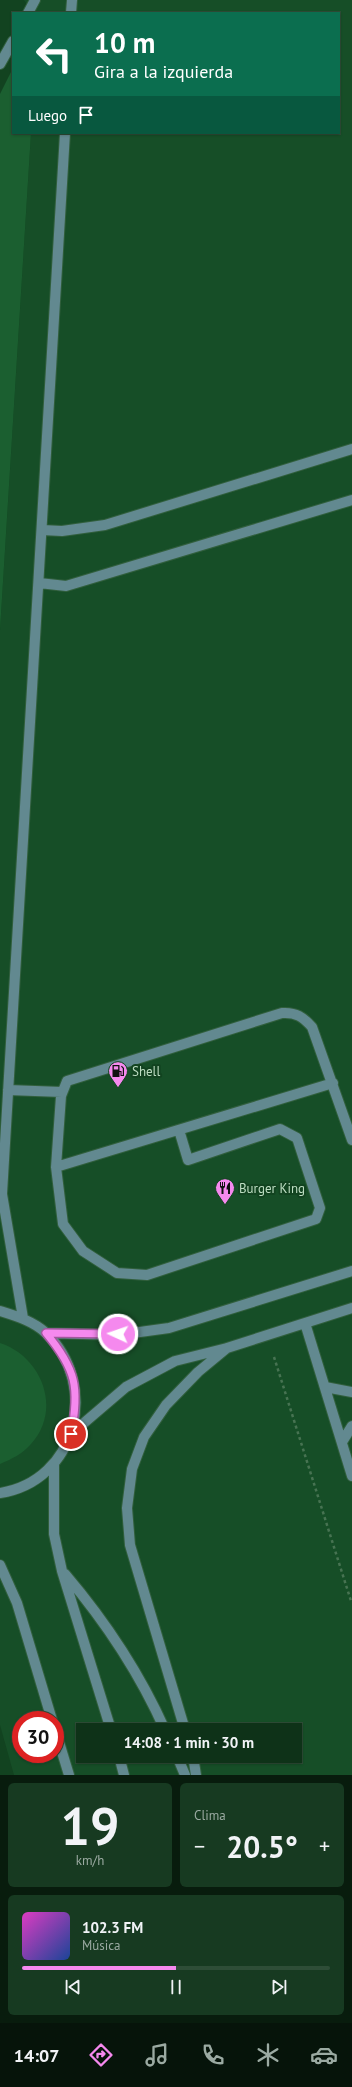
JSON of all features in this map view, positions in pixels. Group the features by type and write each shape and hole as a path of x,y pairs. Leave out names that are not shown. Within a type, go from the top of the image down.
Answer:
{"street":[{"path":"29,12 35,0"},
{"path":"71,12 72,0"},
{"path":"0,64 12,43"},
{"path":"23,1318 1,1196 39,583 64,134"},
{"path":"42,530 62,531 105,525 352,449"},
{"path":"39,583 66,586 352,500"},
{"path":"179,1130 188,1160 280,1129 297,1138 320,1208 316,1219 147,1275 117,1273 83,1251 63,1224 56,1167 62,1092 67,1081 282,1013 293,1012 303,1018 312,1027 334,1083 352,1140"},
{"path":"56,1167 334,1083"},
{"path":"8,1090 62,1092"},
{"path":"46,1333 118,1334 169,1328 352,1271"},
{"path":"71,1434 126,1387 175,1361 227,1348 352,1308"},
{"path":"0,1311 23,1318 46,1333 63,1354 74,1380 76,1407 71,1434 64,1449 54,1463 34,1480 10,1491 0,1493"},
{"path":"305,1323 352,1476"},
{"path":"183,1723 130,1545 127,1508 132,1470 144,1437 166,1405 198,1372 227,1348"},
{"path":"325,1387 352,1392"},
{"path":"342,1442 352,1426"},
{"path":"54,1463 54,1534 62,1571 109,1723"},
{"path":"0,1565 17,1603 49,1711"},
{"path":"62,1571 92,1605 116,1640 161,1723"},
{"path":"64,1759 69,1775"},
{"path":"120,1763 124,1775"},
{"path":"180,1763 185,1775"},
{"path":"194,1763 196,1775"}],"path":[{"path":"267,1336 351,1601"}],"shaded area":[{"path":"24,0 352,0 352,1775 14,1775 0,1725 0,630 31,134 340,134 340,12 32,12"},
{"path":"12,70 12,134 31,134 0,630 0,94"},
{"path":"0,1343 27,1359 36,1371 43,1385 46,1400 45,1415 41,1430 31,1444 17,1456 0,1464"}],"place":[{"name":"Shell","path":"118,1088"},
{"name":"Burger King","path":"225,1205"}],"route":[{"path":"71,1434 76,1407 74,1380 63,1354 46,1333 75,1332 118,1334"}]}
